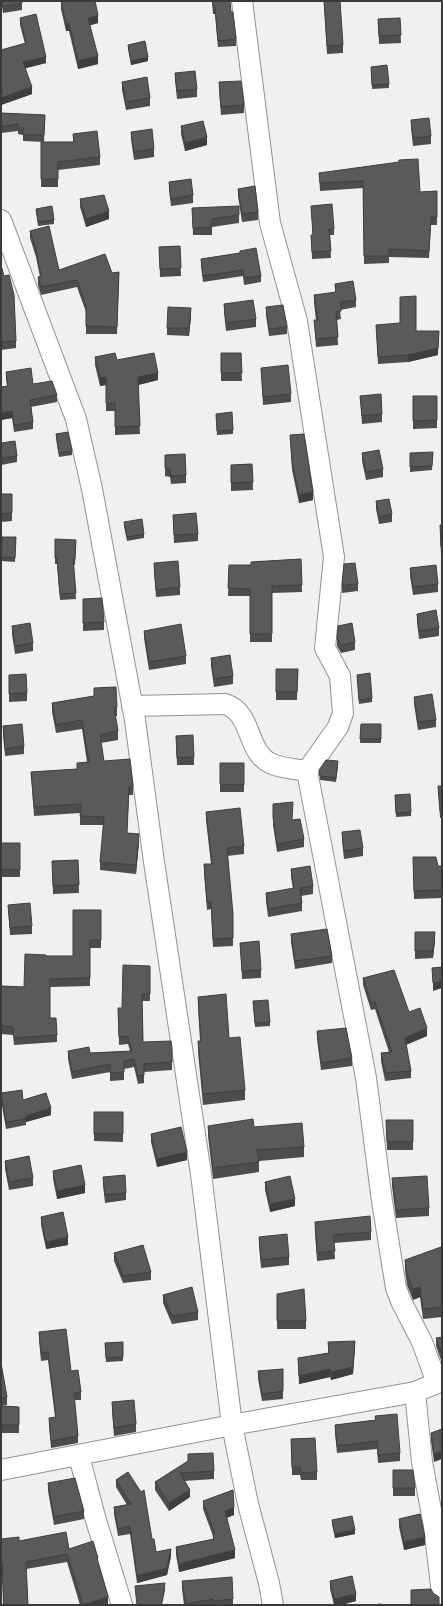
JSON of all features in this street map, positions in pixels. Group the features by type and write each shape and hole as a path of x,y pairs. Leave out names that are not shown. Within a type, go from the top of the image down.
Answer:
{"street":[{"path":"1,1470 232,1425 415,1392 439,1382 396,1288 382,1201 366,1078 307,771 338,727 343,713 340,676 325,648 334,557 297,321 270,222 242,1"},
{"path":"1,220 76,419 92,490 132,706 201,1174 232,1425 248,1504 269,1583 273,1605"},
{"path":"132,706 225,704 231,706 239,712 257,750 262,757 271,764 307,771"},
{"path":"415,1392 422,1462 434,1526 442,1594"},
{"path":"79,1456 95,1518 122,1605"}],"building":[{"path":"2,1 22,1 22,3 3,6"},
{"path":"61,1 95,1 98,15 88,18 98,56 78,61 69,23 66,24"},
{"path":"213,1 230,1 231,12 233,12 236,39 218,41 215,7 213,7"},
{"path":"324,1 340,1 343,45 327,46"},
{"path":"36,14 46,57 23,62 32,87 1,98 1,50 26,43 20,18"},
{"path":"400,18 401,35 379,36 378,19"},
{"path":"145,41 148,57 131,61 128,45"},
{"path":"387,65 389,84 372,85 371,67"},
{"path":"195,71 197,89 177,91 175,73"},
{"path":"147,77 150,98 126,102 122,82"},
{"path":"241,81 244,105 221,107 219,82"},
{"path":"1,113 45,115 44,135 23,135 23,128 18,128 18,124 1,127"},
{"path":"429,118 431,136 413,138 411,120"},
{"path":"203,121 207,137 185,143 181,126"},
{"path":"152,129 154,149 134,152 131,132"},
{"path":"97,131 100,157 58,162 58,179 41,179 41,142 74,142 73,134"},
{"path":"418,159 420,192 437,191 437,217 431,217 429,251 389,249 389,256 364,256 363,181 320,183 319,173 399,162 399,160"},
{"path":"191,179 193,195 171,199 169,182"},
{"path":"255,186 258,212 242,214 238,189"},
{"path":"104,195 109,211 86,219 80,199"},
{"path":"332,204 334,229 329,229 331,251 312,252 311,235 313,235 311,206"},
{"path":"52,206 54,220 38,222 36,209"},
{"path":"239,206 239,215 212,219 212,227 193,228 192,208"},
{"path":"49,226 59,270 105,254 112,273 119,272 117,327 86,326 86,306 77,280 41,287 38,277 41,276 36,249 30,231"},
{"path":"180,246 181,268 160,269 159,247"},
{"path":"256,248 261,276 244,278 243,270 203,276 201,259 240,253 240,251"},
{"path":"1,265 4,276 9,275 14,295 16,341 1,342"},
{"path":"353,281 356,300 340,302 341,311 336,312 338,337 316,339 314,320 318,320 314,295 336,292 335,284"},
{"path":"416,296 416,331 439,331 438,348 408,355 378,357 376,325 400,323 400,297"},
{"path":"253,300 256,319 226,323 224,304"},
{"path":"283,305 287,327 269,329 266,307"},
{"path":"168,307 191,308 189,328 167,328"},
{"path":"115,353 117,360 154,353 158,373 138,377 140,426 115,427 115,403 106,403 106,377 100,378 95,357"},
{"path":"221,353 241,353 242,373 221,373"},
{"path":"288,365 291,394 263,397 261,368"},
{"path":"31,368 33,384 52,381 57,395 30,400 33,422 14,425 12,411 1,413 1,387 8,386 6,372"},
{"path":"381,394 382,414 362,416 360,396"},
{"path":"413,396 437,396 437,420 413,421"},
{"path":"232,412 233,430 217,431 216,414"},
{"path":"68,432 72,451 59,453 56,434"},
{"path":"304,434 313,492 299,495 292,462 290,435"},
{"path":"15,441 17,456 1,458 1,443"},
{"path":"379,450 383,469 366,472 362,453"},
{"path":"433,452 432,466 410,467 410,453"},
{"path":"185,454 186,475 171,476 170,469 165,468 165,455"},
{"path":"252,464 253,482 231,483 231,465"},
{"path":"1,494 12,494 12,513 1,514"},
{"path":"389,499 392,514 379,517 376,501"},
{"path":"196,513 198,534 174,535 173,515"},
{"path":"142,519 144,534 127,537 124,522"},
{"path":"440,525 442,525 442,547 441,547"},
{"path":"2,537 16,537 15,558 1,557"},
{"path":"55,539 76,540 75,559 73,559 76,593 60,594 57,558 55,558"},
{"path":"301,559 302,585 272,586 272,634 250,634 250,589 228,588 229,565 251,565 251,562"},
{"path":"178,561 180,587 156,590 154,563"},
{"path":"355,563 358,584 342,585 344,564"},
{"path":"436,565 438,584 413,587 410,568"},
{"path":"102,598 104,622 83,623 83,599"},
{"path":"436,610 439,628 419,631 417,614"},
{"path":"30,623 33,643 15,646 12,626"},
{"path":"352,623 355,642 341,645 337,638 338,626"},
{"path":"181,624 186,656 149,662 144,631"},
{"path":"230,655 233,676 214,679 211,658"},
{"path":"276,669 298,669 297,692 276,692"},
{"path":"370,673 372,698 359,700 357,675"},
{"path":"26,674 27,693 9,694 9,675"},
{"path":"116,687 117,707 114,707 118,731 100,735 104,761 130,759 133,786 129,787 127,833 139,834 136,865 100,862 104,817 80,816 81,804 34,807 31,772 77,769 77,763 89,762 82,720 56,725 52,703 94,696 94,688"},
{"path":"432,694 436,720 418,722 414,697"},
{"path":"22,724 24,746 5,749 3,726"},
{"path":"361,724 381,724 381,739 360,739"},
{"path":"193,735 194,757 177,758 176,736"},
{"path":"326,760 338,761 336,778 320,776 319,770"},
{"path":"220,763 244,763 244,785 220,784"},
{"path":"438,786 442,786 442,810 440,811"},
{"path":"410,794 411,812 396,813 395,795"},
{"path":"293,802 292,820 300,819 304,839 277,844 273,817 273,804"},
{"path":"240,808 244,846 227,848 233,914 233,938 213,939 211,902 207,902 204,864 212,864 206,812"},
{"path":"360,830 363,848 344,851 342,832"},
{"path":"1,843 20,843 20,870 1,869"},
{"path":"413,857 436,857 438,866 442,866 442,890 414,891"},
{"path":"78,860 79,885 53,886 52,861"},
{"path":"310,866 313,886 300,888 302,903 268,909 266,893 294,888 291,869"},
{"path":"30,903 32,926 10,928 8,905"},
{"path":"73,910 101,910 101,940 90,940 90,978 50,979 50,1018 56,1018 57,1035 14,1038 13,1027 1,1026 1,986 24,987 25,954 73,956"},
{"path":"327,929 332,956 295,961 291,934"},
{"path":"415,932 435,932 433,951 415,951"},
{"path":"259,941 261,970 242,971 240,943"},
{"path":"123,965 150,966 150,994 142,994 143,1042 171,1041 172,1062 144,1064 144,1075 138,1076 134,1059 124,1061 124,1072 110,1073 110,1064 72,1072 68,1051 89,1047 90,1053 132,1051 128,1036 119,1037 118,1008 122,1008"},
{"path":"442,967 442,981 433,983 432,968"},
{"path":"394,970 409,1012 420,1008 427,1028 405,1038 411,1071 385,1073 381,1053 392,1052 375,1002 371,1003 363,978"},
{"path":"226,994 229,1038 240,1037 245,1090 203,1094 198,1041 201,1041 198,997"},
{"path":"268,1000 270,1022 255,1023 253,1001"},
{"path":"346,1028 352,1058 321,1063 317,1031"},
{"path":"22,1090 23,1100 46,1093 51,1108 26,1116 26,1119 6,1122 1,1093"},
{"path":"94,1112 123,1112 123,1134 94,1134"},
{"path":"253,1119 254,1127 302,1123 304,1147 257,1150 259,1162 213,1168 208,1126"},
{"path":"386,1120 413,1120 413,1142 387,1142"},
{"path":"181,1127 187,1152 157,1159 151,1134"},
{"path":"29,1156 33,1178 9,1182 5,1161"},
{"path":"81,1165 85,1185 57,1191 53,1171"},
{"path":"125,1175 126,1193 105,1195 103,1177"},
{"path":"290,1176 295,1199 270,1204 265,1182"},
{"path":"427,1176 429,1208 396,1210 392,1178"},
{"path":"63,1212 68,1237 46,1242 41,1217"},
{"path":"370,1216 371,1232 333,1235 335,1251 317,1253 315,1222"},
{"path":"287,1234 289,1257 261,1260 259,1237"},
{"path":"143,1245 151,1272 123,1276 114,1253"},
{"path":"441,1247 442,1307 423,1309 420,1287 413,1289 407,1275 405,1260"},
{"path":"192,1287 198,1312 172,1316 163,1295"},
{"path":"304,1289 306,1321 277,1321 277,1294"},
{"path":"66,1329 71,1371 78,1370 81,1392 74,1393 78,1436 51,1441 49,1418 56,1417 48,1352 41,1353 39,1332"},
{"path":"442,1337 442,1355 436,1338"},
{"path":"355,1341 353,1367 331,1372 330,1369 299,1376 298,1358 329,1353 328,1342"},
{"path":"123,1342 123,1357 106,1358 105,1343"},
{"path":"1,1363 7,1397 1,1398"},
{"path":"283,1369 283,1391 262,1394 258,1371"},
{"path":"134,1400 136,1424 114,1428 112,1402"},
{"path":"1,1406 19,1407 19,1425 1,1425"},
{"path":"397,1414 400,1453 378,1455 377,1441 337,1446 335,1425 376,1420 375,1416"},
{"path":"442,1429 442,1451 434,1454 431,1433"},
{"path":"315,1438 317,1472 301,1473 300,1467 292,1467 291,1439"},
{"path":"213,1453 214,1471 180,1473 190,1490 169,1503 155,1482 188,1461 188,1454"},
{"path":"393,1470 413,1470 415,1488 393,1488"},
{"path":"128,1472 141,1492 144,1490 152,1539 154,1539 156,1552 171,1549 167,1568 137,1576 130,1526 118,1529 114,1507 131,1504 116,1480"},
{"path":"75,1478 84,1511 54,1517 48,1483"},
{"path":"233,1490 234,1507 225,1511 235,1550 179,1564 176,1547 214,1539 213,1535 215,1534 203,1501"},
{"path":"420,1514 425,1537 404,1542 399,1519"},
{"path":"352,1516 355,1530 335,1534 332,1520"},
{"path":"66,1532 69,1549 93,1541 108,1597 83,1605 67,1554 26,1562 28,1605 4,1605 1,1539 19,1537 19,1541"},
{"path":"352,1576 356,1594 334,1599 330,1581"},
{"path":"232,1577 233,1599 214,1601 213,1599 186,1604 182,1581"},
{"path":"165,1583 161,1605 137,1605 135,1586"},
{"path":"431,1589 433,1593 439,1597 439,1605 411,1605 411,1590"}]}
